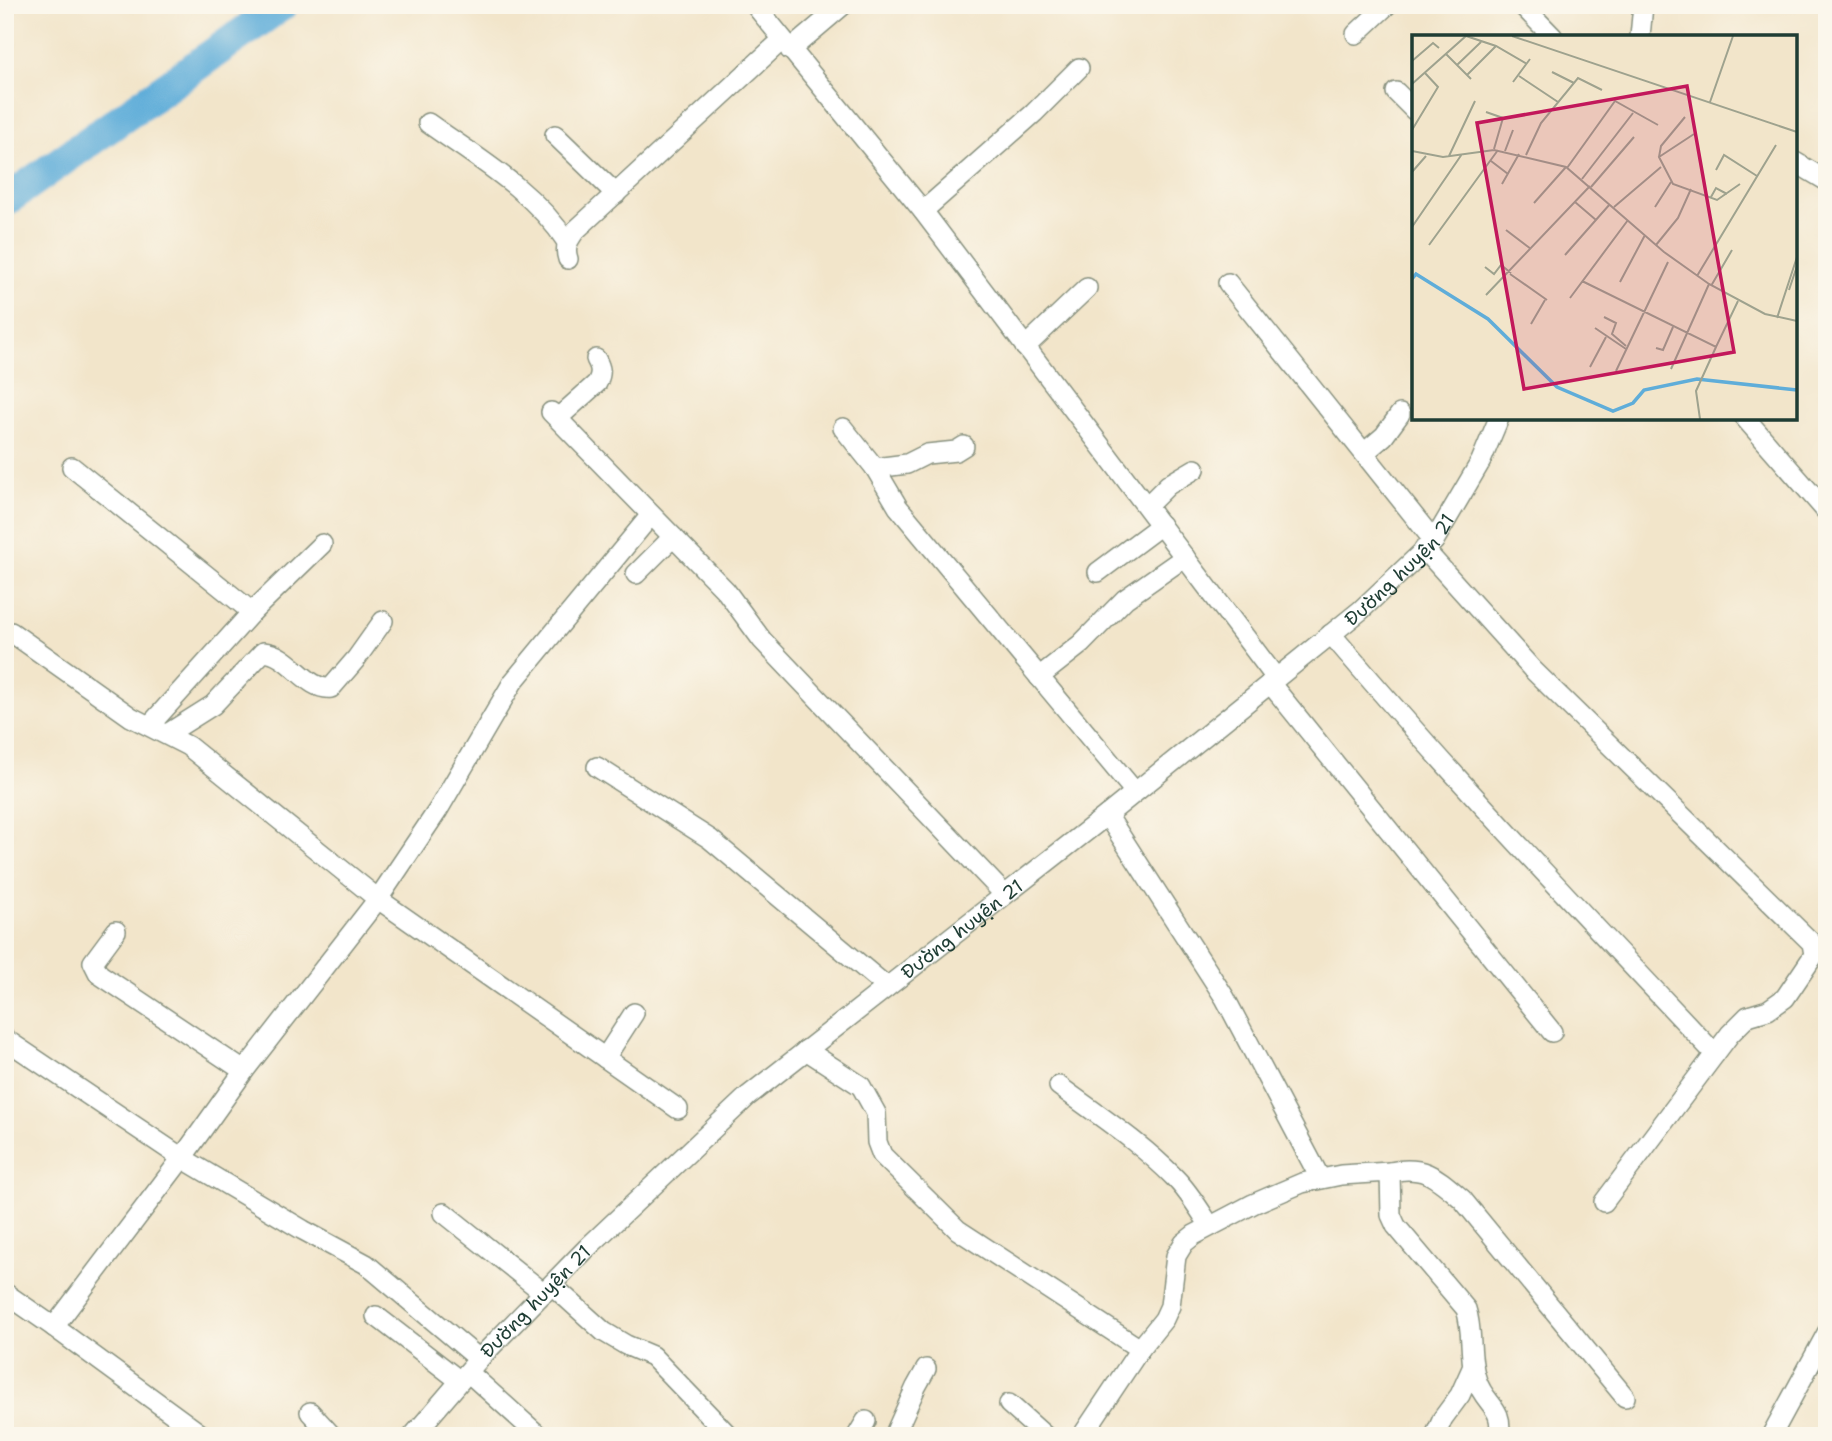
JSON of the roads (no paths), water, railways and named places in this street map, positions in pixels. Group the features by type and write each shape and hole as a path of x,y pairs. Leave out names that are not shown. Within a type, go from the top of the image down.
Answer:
{"street":[{"path":"755,5 923,211 1147,506 1273,680 1552,1032"},
{"path":"428,123 515,186 542,210 568,250 616,194 786,45 843,5"},
{"path":"1356,34 1387,5"},
{"path":"1522,5 1551,35"},
{"path":"1640,35 1643,5"},
{"path":"923,211 1034,113 1079,68"},
{"path":"1396,92 1412,108"},
{"path":"555,135 616,194"},
{"path":"1797,163 1827,181"},
{"path":"1228,283 1364,453 1429,545 1533,670 1812,943 1814,955 1785,998 1768,1010 1748,1016 1715,1054 1604,1202"},
{"path":"1026,347 1087,288"},
{"path":"597,359 601,367 601,376 597,383 554,415 726,591 762,640 1004,894"},
{"path":"1364,453 1384,436 1400,414"},
{"name":"Đường huyện 21","path":"413,1436 469,1370 587,1248 748,1096 1107,815 1361,610 1429,545 1481,461 1498,420"},
{"path":"1747,420 1827,512"},
{"path":"843,428 875,468 898,507 1135,792"},
{"path":"875,468 907,464 932,452 956,451 964,446"},
{"path":"72,467 252,611"},
{"path":"1147,506 1168,485 1195,469"},
{"path":"54,1328 244,1071 378,899 438,810 513,682 651,514"},
{"path":"1098,572 1161,525"},
{"path":"636,575 673,537"},
{"path":"158,730 252,611 322,544"},
{"path":"1040,677 1081,644 1125,599 1185,557"},
{"path":"158,730 213,705 263,652 273,652 314,685 331,688 383,621"},
{"path":"11,632 131,717 188,746 378,899 678,1110"},
{"path":"1331,634 1536,864 1715,1054"},
{"path":"597,767 710,839 887,986"},
{"path":"1107,815 1225,998 1320,1178"},
{"path":"116,931 93,962 99,974 244,1071"},
{"path":"605,1058 634,1013"},
{"path":"5,1039 182,1158 366,1264 469,1370 539,1436"},
{"path":"806,1050 860,1086 876,1113 877,1142 882,1155 958,1230 1140,1349"},
{"path":"1059,1086 1118,1129 1174,1177 1194,1200 1210,1226"},
{"path":"1082,1436 1140,1349 1164,1319 1170,1306 1176,1256 1184,1243 1210,1226 1278,1193 1320,1178 1415,1169 1432,1174 1462,1199 1625,1397"},
{"path":"1390,1172 1391,1215 1409,1244 1466,1310 1471,1324 1473,1366 1481,1390 1500,1416 1499,1436"},
{"path":"444,1213 604,1332 652,1356 729,1436"},
{"path":"5,1293 203,1436"},
{"path":"376,1316 469,1370"},
{"path":"1780,1433 1827,1333"},
{"path":"1434,1436 1460,1395 1473,1366"},
{"path":"894,1436 926,1369"},
{"path":"1009,1404 1045,1436"},
{"path":"310,1412 332,1436"}],"waterway":[{"path":"5,201 282,5"}]}
